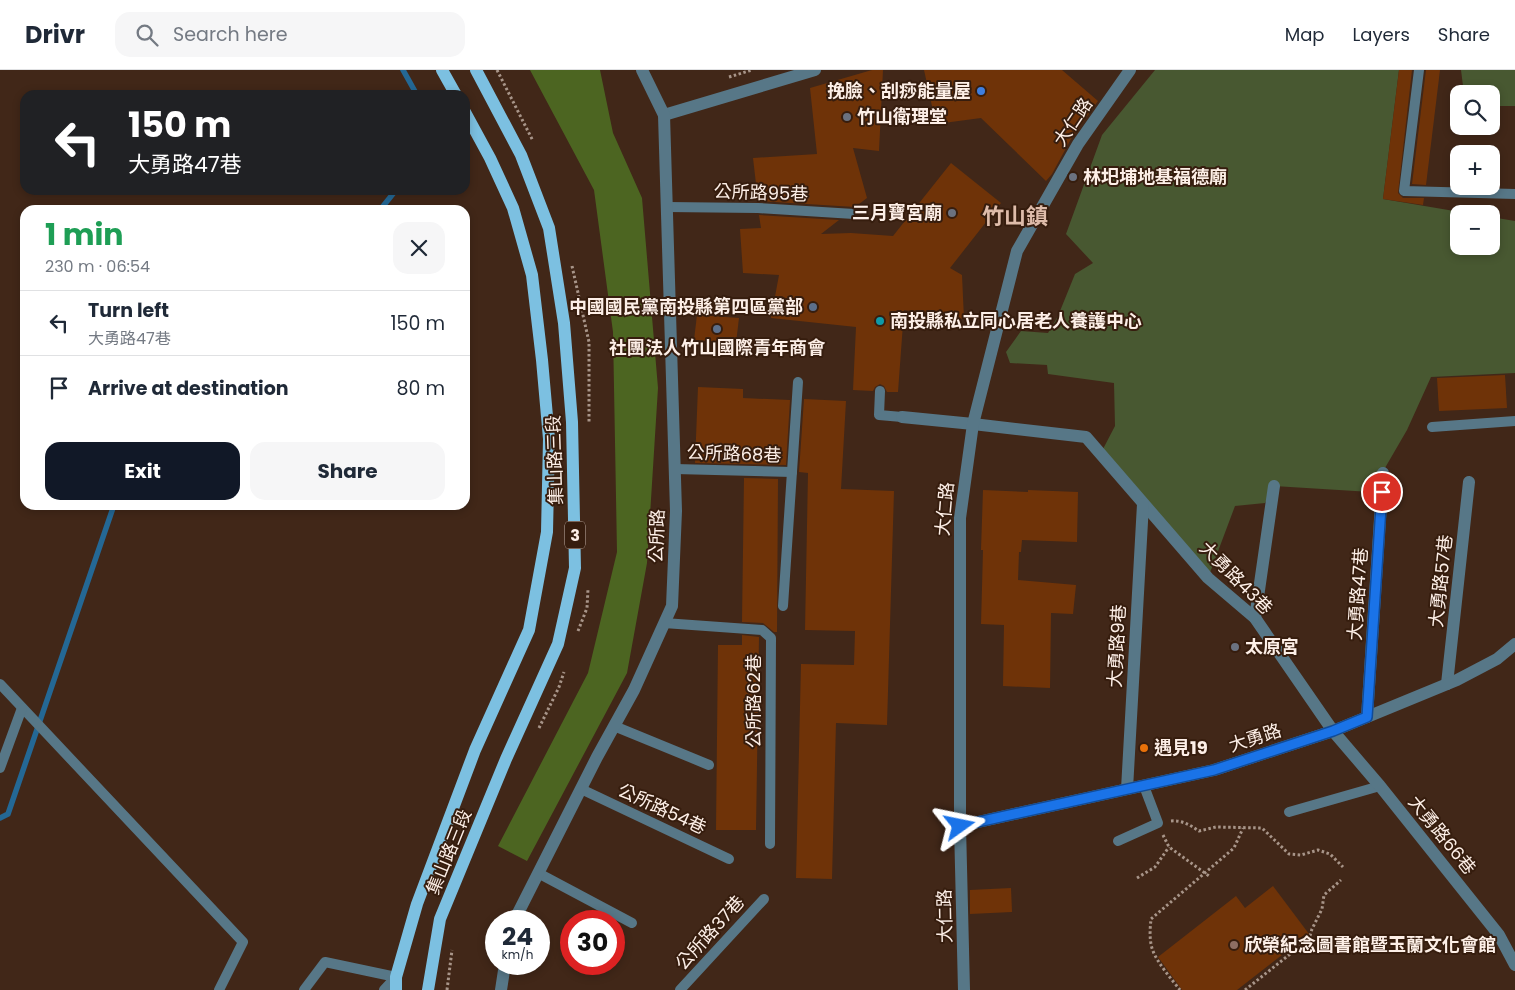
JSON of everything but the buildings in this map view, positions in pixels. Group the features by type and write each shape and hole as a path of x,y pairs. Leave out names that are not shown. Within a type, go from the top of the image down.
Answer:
{"main road":[{"path":"442,70 453,90"},
{"name":"集山路三段","path":"428,990 440,919 506,759 558,644 576,568 570,403 564,323 550,228 521,155 476,70"},
{"name":"集山路三段","path":"396,990 396,976 417,904 475,750 529,630 547,532 549,439 532,275 513,208 490,158 470,121"}],"street":[{"name":"公所路","path":"520,910 634,690 672,606 676,511 664,115 642,70"},
{"path":"664,115 815,70"},
{"name":"大仁路","path":"964,990 960,826 960,518 973,424 1017,251 1078,144 1130,70"},
{"name":"大勇路43巷","path":"902,417 1086,437 1208,578 1255,618 1333,731"},
{"name":"大勇路47巷","path":"1367,717 1384,473"},
{"name":"大勇路57巷","path":"1447,684 1470,482"},
{"path":"1255,618 1274,486"},
{"name":"大勇路9巷","path":"1127,789 1143,504"},
{"name":"大勇路","path":"960,826 1214,770 1333,731 1447,684 1497,659 1515,644"},
{"name":"大勇路66巷","path":"1333,731 1380,786 1499,935 1515,965"},
{"path":"501,990 503,975"}],"lane":[{"path":"1419,70 1404,191 1515,194"},
{"name":"公所路95巷","path":"666,206 758,208 854,214"},
{"path":"783,606 798,382"},
{"path":"880,391 879,415 902,417"},
{"path":"1432,427 1515,421"},
{"name":"公所路68巷","path":"675,469 792,472"},
{"name":"公所路62巷","path":"664,623 762,630 771,638 770,844"},
{"path":"0,684 243,942 219,990"},
{"path":"0,768 26,711"},
{"path":"614,726 708,765"},
{"path":"1118,841 1158,823 1144,786"},
{"path":"1289,812 1380,786"},
{"name":"公所路54巷","path":"581,789 729,858"},
{"path":"538,873 632,923"},
{"name":"公所路37巷","path":"680,990 764,899"},
{"path":"304,990 325,962 396,976 384,990"}],"path":[{"path":"1209,876 1169,847 1158,823 1176,820 1189,824 1199,831 1216,827 1262,828 1289,854 1301,855 1318,850 1330,854 1343,867"},
{"path":"1180,990 1153,951 1150,937 1150,919 1234,848 1243,828"},
{"path":"1137,878 1154,867 1169,847"},
{"path":"1245,990 1310,939 1312,929 1322,909 1324,895 1341,880"}],"green space":[{"path":"530,70 600,70 613,133 642,198 658,388 647,563 627,673 527,861 498,846 588,673 617,552 613,332 594,190"},
{"path":"1155,70 1399,70 1383,199 1450,210 1450,255 1500,255 1500,218 1515,221 1515,373 1431,377 1407,430 1371,492 1274,486 1265,503 1235,506 1208,578 1103,449 1115,426 1114,383 1048,374 1047,365 1010,363 1006,352 1021,331 1048,333 1058,316 1075,274 1093,263 1066,234 1102,135"},
{"path":"1461,70 1515,70 1515,106 1500,106 1500,85 1463,85"}],"waterway":[{"path":"403,70 414,90"},
{"path":"384,205 392,195"},
{"path":"0,818 8,814 112,510"}],"place":[{"name":"挽臉、刮痧能量屋","path":"981,91"},
{"name":"竹山衛理堂","path":"847,117"},
{"name":"林圯埔地基福德廟","path":"1073,177"},
{"name":"三月寶宮廟","path":"952,213"},
{"name":"中國國民黨南投縣第四區黨部","path":"813,307"},
{"name":"南投縣私立同心居老人養護中心","path":"880,321"},
{"name":"社團法人竹山國際青年商會","path":"717,329"},
{"name":"太原宮","path":"1235,647"},
{"name":"遇見19","path":"1144,748"},
{"name":"欣榮紀念圖書館暨玉蘭文化會館","path":"1234,945"}],"district":[{"name":"竹山鎮","path":"1015,216"}],"route":[{"path":"960,826 1214,770 1333,731 1367,717 1382,492"}]}
